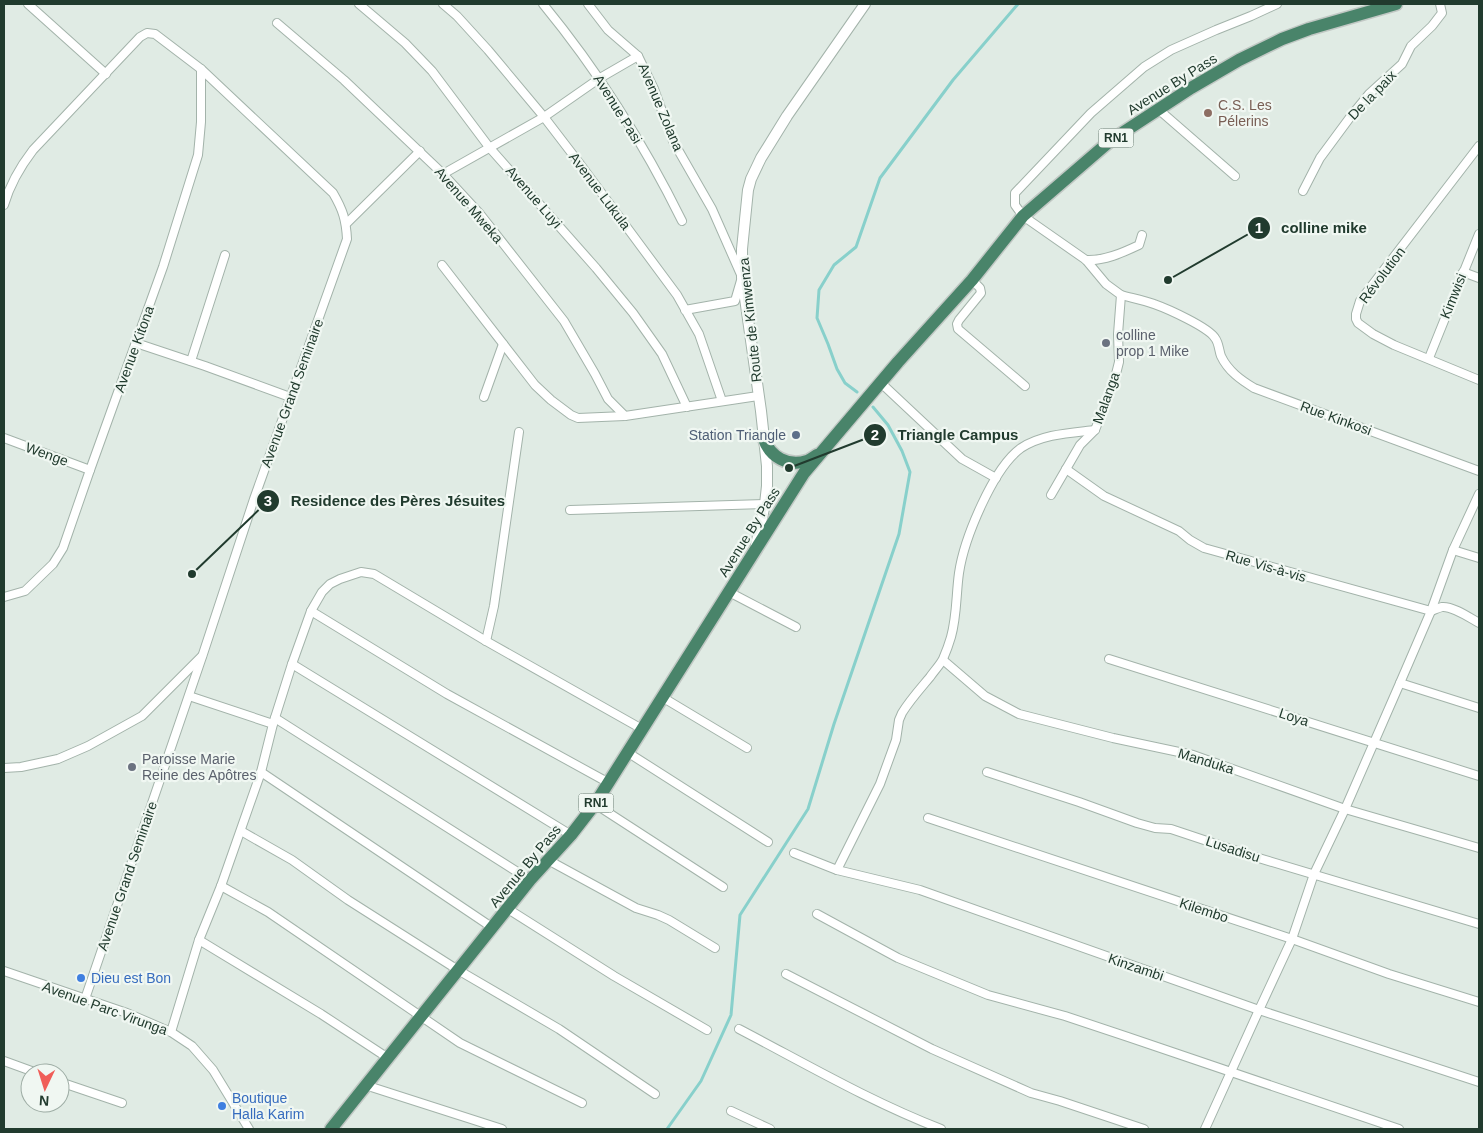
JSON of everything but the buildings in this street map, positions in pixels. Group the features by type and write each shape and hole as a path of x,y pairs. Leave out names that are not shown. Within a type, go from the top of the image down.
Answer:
{"highway":[{"name":"Avenue By Pass","path":"331,1129 365,1085 422,1018 530,880 571,835 595,804 804,473 881,382 972,280 1023,216 1110,141 1191,88 1239,60 1309,30 1396,4"},
{"path":"764,439 767,449 774,456 793,462 807,461 824,451"}],"street":[{"path":"4,205 5,193 33,150 106,74 28,4"},
{"name":"Avenue Luyi","path":"359,4 405,43 432,71 489,147 596,268 633,313 662,354 687,407"},
{"name":"Avenue Lukula","path":"442,4 457,16 488,50 544,117 665,279 699,334 722,401"},
{"name":"Avenue Pasi","path":"543,4 600,78 630,124 682,221"},
{"name":"Avenue Zolana","path":"588,4 608,30 638,56 654,89 673,141 712,208 742,277"},
{"name":"Route de Kimwenza","path":"755,548 767,486 764,439 742,277 742,249 748,190 751,179 768,146 865,4"},
{"path":"1121,295 1106,284 1086,260 1023,216 1015,205 1014,192 1091,113 1144,68 1171,50 1277,4"},
{"name":"De la paix","path":"1303,191 1320,158 1351,116 1370,94 1402,64 1411,46 1432,26 1442,13 1440,4"},
{"name":"Avenue Mweka","path":"277,23 344,80 420,151 480,214 564,321 608,399 625,416"},
{"name":"Avenue Grand Seminaire","path":"85,999 189,696 254,499 346,239 346,223 342,208 333,193 201,69 155,34 147,33 140,37 106,74"},
{"path":"443,174 544,117 600,78 638,56"},
{"name":"Avenue Kitona","path":"4,597 25,591 53,564 63,548 163,267 198,155 201,122 201,69"},
{"path":"1158,109 1235,176"},
{"name":"Révolution","path":"1479,146 1360,301 1356,314 1358,323 1372,334 1479,380"},
{"path":"346,223 420,151"},
{"name":"Kimwisi","path":"1429,358 1479,234"},
{"path":"1086,260 1117,255 1139,246 1142,235"},
{"path":"191,361 225,256"},
{"path":"442,265 534,385 570,415 578,418 625,416 758,396"},
{"path":"1463,272 1479,278"},
{"path":"685,310 735,301 742,277"},
{"path":"972,280 980,288 980,293 959,320 957,324 958,329 1025,386"},
{"name":"Rue Kinkosi","path":"1121,295 1154,304 1209,332 1216,339 1221,356 1227,367 1237,377 1254,388 1479,471"},
{"name":"Malanga","path":"1051,495 1080,445 1094,430 1109,396 1119,362 1118,334 1121,295"},
{"path":"136,343 290,397"},
{"path":"484,397 503,344"},
{"path":"881,382 962,459 996,478"},
{"path":"837,870 880,784 896,740 902,713 943,660 955,618 959,572 966,544 982,505 996,478 1020,449 1035,441 1058,434 1094,430"},
{"path":"486,641 494,606 519,432"},
{"name":"Wenge","path":"4,438 90,470"},
{"name":"Rue Vis-à-vis","path":"1066,469 1104,496 1179,531 1204,548 1431,611 1441,607 1448,608 1464,614 1479,623"},
{"path":"1205,1129 1292,939 1314,874 1345,809 1431,611 1453,550 1479,494"},
{"path":"570,510 765,504"},
{"path":"1453,550 1479,558"},
{"path":"171,1032 199,940 221,886 261,772 274,721 292,664 311,611 322,592 330,584 361,572 374,574 486,641 642,729"},
{"path":"729,592 796,627"},
{"path":"311,611 447,694 609,783"},
{"path":"4,768 20,767 58,759 88,746 142,716 203,654"},
{"name":"Loya","path":"1109,659 1479,776"},
{"name":"Manduka","path":"943,660 985,696 1018,714 1193,756 1345,809 1479,848"},
{"path":"292,664 571,835"},
{"path":"1400,682 1479,708"},
{"path":"189,696 274,721 530,880"},
{"path":"662,697 747,748"},
{"path":"628,752 768,842"},
{"path":"261,772 493,928"},
{"name":"Lusadisu","path":"987,772 1080,802 1137,823 1155,828 1171,829 1252,856 1479,924"},
{"path":"595,804 723,887"},
{"name":"Kilembo","path":"928,818 1292,939 1389,974 1479,1002"},
{"path":"241,831 292,860 348,900 458,970 559,1029 655,1094"},
{"name":"Kinzambi","path":"794,852 837,870 920,890 1258,1010 1479,1082"},
{"path":"548,860 636,908 669,920 715,948"},
{"path":"221,886 268,912 460,1043 582,1103"},
{"path":"508,909 614,976 707,1030"},
{"path":"817,914 898,958 988,995 1065,1016 1399,1129"},
{"path":"199,940 388,1058"},
{"name":"Avenue Parc Virunga","path":"4,971 127,1013 171,1032 192,1046 213,1070 249,1129"},
{"path":"786,974 932,1049 1031,1093 1144,1129"},
{"path":"739,1029 866,1097 941,1129"},
{"path":"4,1061 20,1067"},
{"path":"70,1085 122,1103"},
{"path":"365,1085 502,1129"},
{"path":"731,1111 770,1129"}],"waterway":[{"path":"857,392 845,383 837,369 817,318 819,290 834,265 856,247 880,178 953,80 1018,4"},
{"path":"667,1129 701,1081 731,1015 740,915 808,809 834,724 899,534 910,472 902,451 888,425 873,407"}],"place":[{"name":"C.S. Les Pélerins","path":"1208,113"},
{"name":"colline mike","path":"1168,280"},
{"name":"colline prop 1 Mike","path":"1106,343"},
{"name":"Station Triangle","path":"796,435"},
{"name":"Triangle Campus","path":"789,468"},
{"name":"Residence des Pères Jésuites","path":"192,574"},
{"name":"Paroisse Marie Reine des Apôtres","path":"132,767"},
{"name":"Dieu est Bon","path":"81,978"},
{"name":"Boutique Halla Karim","path":"222,1106"}]}
